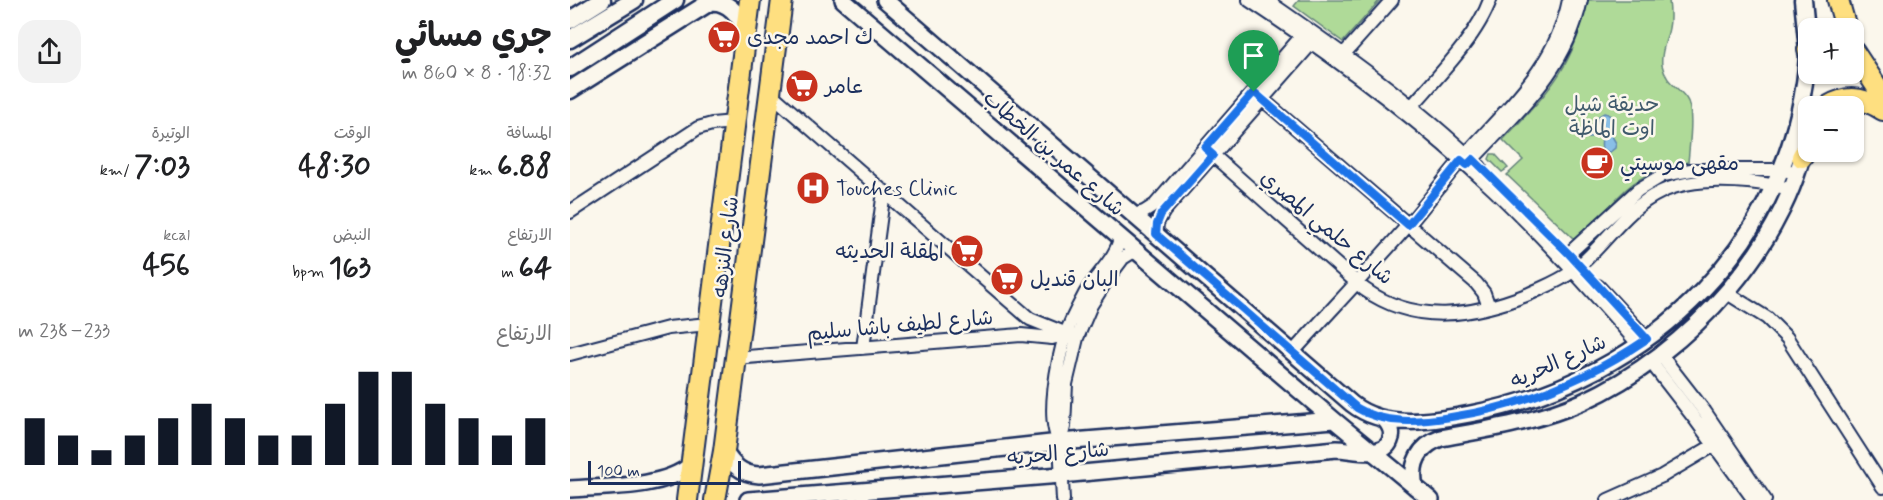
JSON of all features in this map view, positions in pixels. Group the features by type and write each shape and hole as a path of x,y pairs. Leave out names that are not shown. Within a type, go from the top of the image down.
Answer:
{"main road":[{"path":"570,20 602,0"},
{"path":"570,39 634,0"},
{"path":"570,68 675,0"},
{"name":"شارع النزهه","path":"687,500 750,0"},
{"path":"1803,0 1805,18"},
{"path":"570,90 710,3 718,1 729,7 746,30"},
{"name":"شارع النزهه","path":"715,500 724,451 783,2"},
{"path":"1864,67 1883,96"},
{"path":"1864,100 1883,110"}],"street":[{"name":"شارع عمر بن الخطاب","path":"843,0 1334,420 1431,500"},
{"name":"شارع عمر بن الخطاب","path":"885,0 1357,408 1384,419"},
{"path":"1249,0 1343,55 1467,160 1577,268 1643,342"},
{"path":"1266,0 1284,5 1310,36 1408,110"},
{"path":"1343,55 1392,0"},
{"path":"1408,110 1471,36 1485,14 1490,0"},
{"path":"1293,352 1467,160 1515,102 1545,63 1557,40 1569,0"},
{"path":"1467,160 1523,107 1548,77 1570,36 1581,0"},
{"path":"1156,234 1161,214 1209,152 1310,36"},
{"name":"شارع الحريه","path":"1384,419 1424,420 1478,412 1538,395 1582,377 1643,342 1682,311 1713,280 1747,234 1773,186 1800,106 1804,84"},
{"path":"770,93 1030,319 1071,336"},
{"path":"1258,96 1479,286 1489,307"},
{"path":"570,212 698,128 734,122"},
{"path":"1134,215 1147,211 1155,205 1209,152"},
{"name":"شارع حلمي المصري","path":"1209,152 1373,295 1391,304 1421,313 1452,314 1489,307 1543,288 1577,268 1635,209 1652,196 1671,188 1702,182 1790,189"},
{"path":"1566,257 1638,190 1663,175 1691,170 1780,170 1798,161"},
{"name":"شارع الحريه","path":"1419,453 1433,441 1441,438 1516,424 1565,409 1610,388 1655,358 1695,325 1727,293 1759,250 1801,162"},
{"path":"863,348 884,192"},
{"path":"1063,500 1060,442 1054,429 1054,392 1059,362 1087,290 1116,250 1120,237"},
{"path":"1071,336 1107,278 1123,258 1138,252"},
{"path":"1727,293 1759,312 1787,338 1883,488"},
{"path":"1021,335 1028,329 1030,319"},
{"path":"570,354 668,328 708,324"},
{"name":"شارع لطيف باشا سليم","path":"735,358 1021,335 1052,338 1071,336"},
{"path":"1655,358 1765,500"},
{"path":"1372,451 1381,450 1390,440 1390,427 1384,419"},
{"name":"شارع الحريه","path":"724,451 735,466 754,475 1060,442 1334,420"},
{"path":"1415,487 1413,469 1419,453 1424,420"},
{"path":"1608,500 1634,495 1719,442"},
{"path":"1719,442 1754,500"},
{"name":"شارع الحريه","path":"748,500 1061,475 1337,449 1372,451"},
{"path":"570,489 667,479 691,465"},
{"path":"771,474 764,481 766,493 771,497"},
{"path":"631,484 638,500"}],"green space":[{"path":"1299,0 1380,0 1343,42 1294,6"},
{"name":"حديقة شيل اوت الماظة","path":"1587,0 1669,0 1670,25 1662,65 1669,80 1689,103 1691,129 1688,163 1668,167 1641,178 1625,190 1592,226 1574,239 1507,175 1523,160 1503,140 1546,93 1567,62 1582,24"},
{"path":"1491,154 1495,154 1508,168 1502,172 1489,159"}],"water":[{"path":"1604,113 1611,117 1610,133 1616,143 1615,148 1610,152 1602,149 1600,133 1596,132 1589,138 1583,135 1584,130 1595,125 1599,116"}],"place":[{"name":"ك احمد مجدى","path":"724,37"},
{"name":"عامر","path":"802,86"},
{"name":"مقهى موسيتي","path":"1597,163"},
{"name":"Touches Clinic","path":"813,188"},
{"name":"المقلة الحديثه","path":"967,251"},
{"name":"البان قنديل","path":"1007,279"}],"route":[{"path":"1254,92 1408,225 1461,160 1467,165 1473,159 1569,254 1647,339 1610,363 1582,377 1553,390 1493,409 1439,419 1392,420 1377,418 1357,408 1156,234 1161,214 1213,155 1205,148 1254,92"}]}
